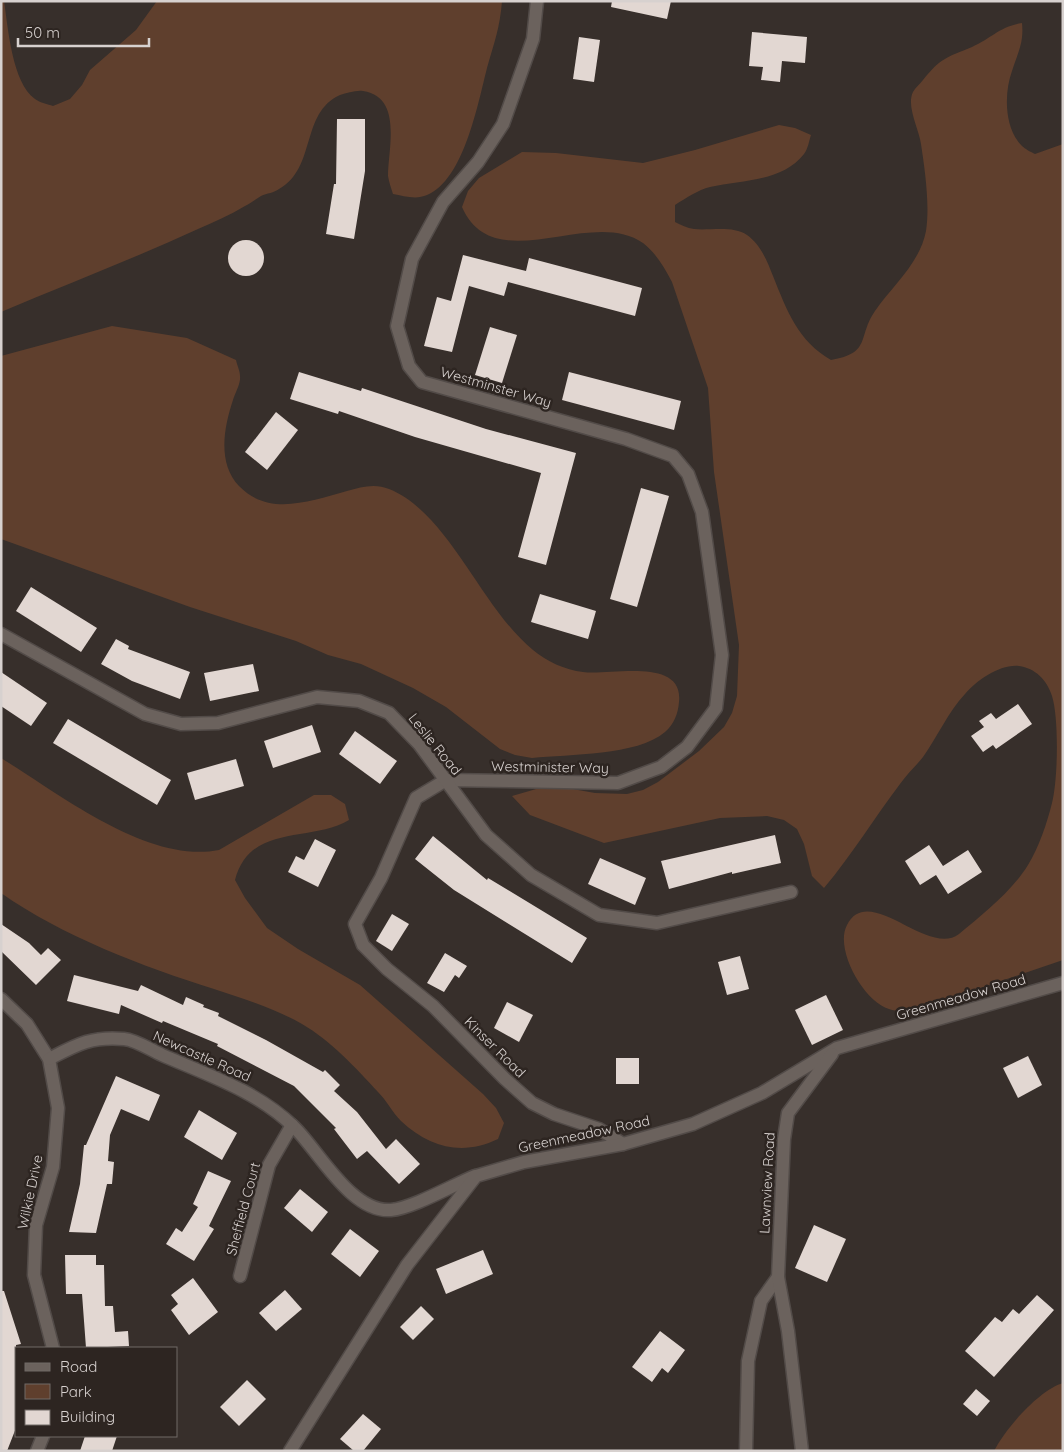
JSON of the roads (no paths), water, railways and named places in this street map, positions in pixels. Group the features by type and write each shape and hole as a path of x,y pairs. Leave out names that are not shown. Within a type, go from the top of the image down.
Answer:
{"street":[{"name":"Westminster Way","path":"537,1 533,39 503,124 478,162 443,202 412,259 397,326 400,339 409,366 422,382 650,447"},
{"name":"Westminister Way","path":"446,780 618,783 661,767 687,747 716,708 722,655 702,512 688,474 673,456 650,447"},
{"name":"Leslie Road","path":"1,634 145,714 181,724 218,723 317,697 359,701 389,713 419,744 486,835 531,875 599,915 657,923 791,892"},
{"name":"Kinser Road","path":"446,780 416,798 381,878 355,924 362,945 387,969 433,1006 505,1079 532,1103 554,1114 599,1129 623,1144"},
{"name":"Greenmeadow Road","path":"476,1176 524,1162 623,1144 693,1124 762,1093 836,1048 1063,983"},
{"name":"Wilkie Drive","path":"1,999 27,1024 49,1059 58,1108 53,1167 36,1225 34,1275 53,1347"},
{"name":"Newcastle Road","path":"49,1059 85,1040 125,1039 247,1091 292,1125 309,1142 339,1183 366,1204 390,1210 416,1202 476,1176"},
{"name":"Lawnview Road","path":"802,1451 788,1331 778,1277 784,1139 788,1114 836,1048"},
{"name":"Sheffield Court","path":"240,1276 269,1165 292,1125"},
{"path":"290,1451 407,1265 476,1176"},
{"path":"746,1451 748,1361 761,1301 778,1277"},
{"path":"37,1451 43,1437"}]}
